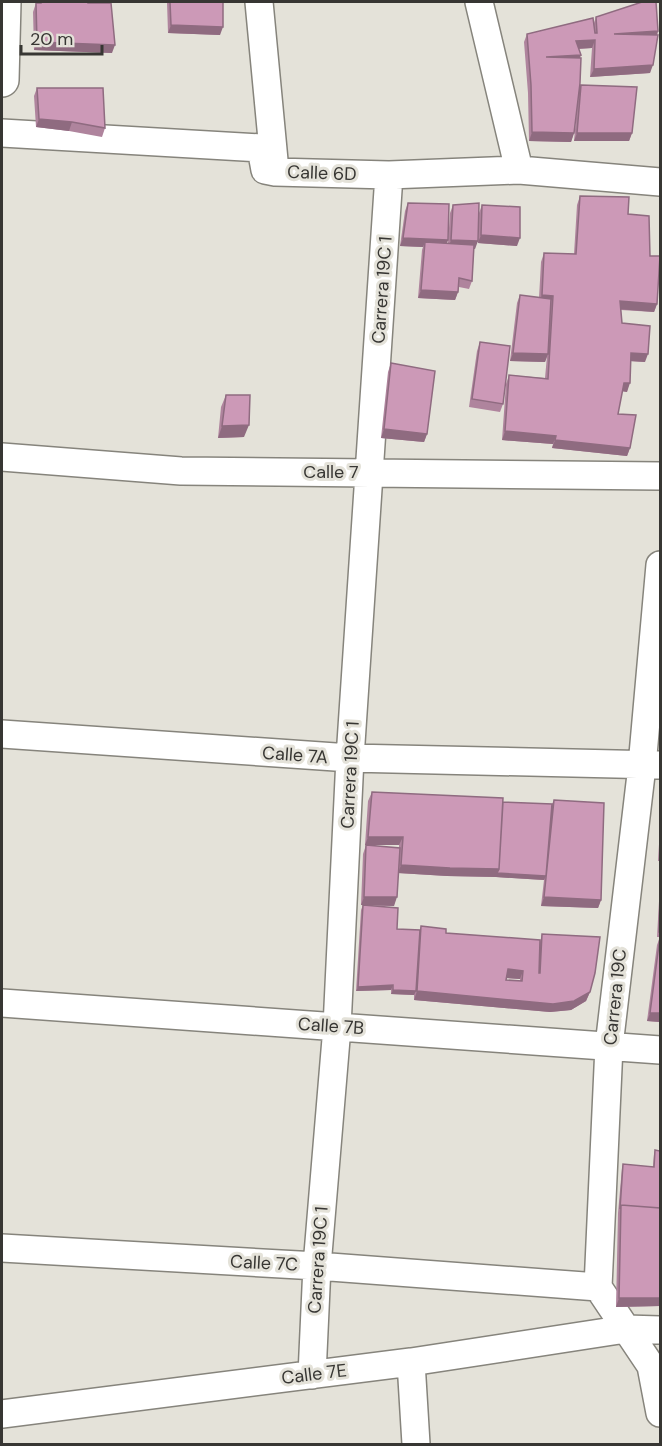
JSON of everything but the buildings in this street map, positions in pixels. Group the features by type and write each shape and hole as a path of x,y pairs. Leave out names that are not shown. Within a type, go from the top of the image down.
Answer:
{"street":[{"path":"2,80 4,2"},
{"path":"259,2 275,172"},
{"path":"479,2 519,170"},
{"name":"Calle 6D","path":"2,133 261,148 265,170 275,172 389,175 519,170 660,182"},
{"name":"Carrera 19C 1","path":"312,1375 317,1266 337,1027 350,759 389,175"},
{"name":"Calle 7","path":"2,457 181,471 660,476"},
{"name":"Carrera 19C","path":"598,1287 609,1046 651,765 660,565"},
{"name":"Calle 7A","path":"2,734 350,759 651,765"},
{"name":"Calle 7B","path":"2,1003 660,1050"},
{"name":"Calle 7C","path":"2,1248 317,1266 598,1287"},
{"path":"598,1287 651,1366 660,1413"},
{"path":"627,1329 660,1330"},
{"name":"Calle 7E","path":"2,1414 411,1362 627,1329"},
{"path":"411,1362 416,1444"}]}
